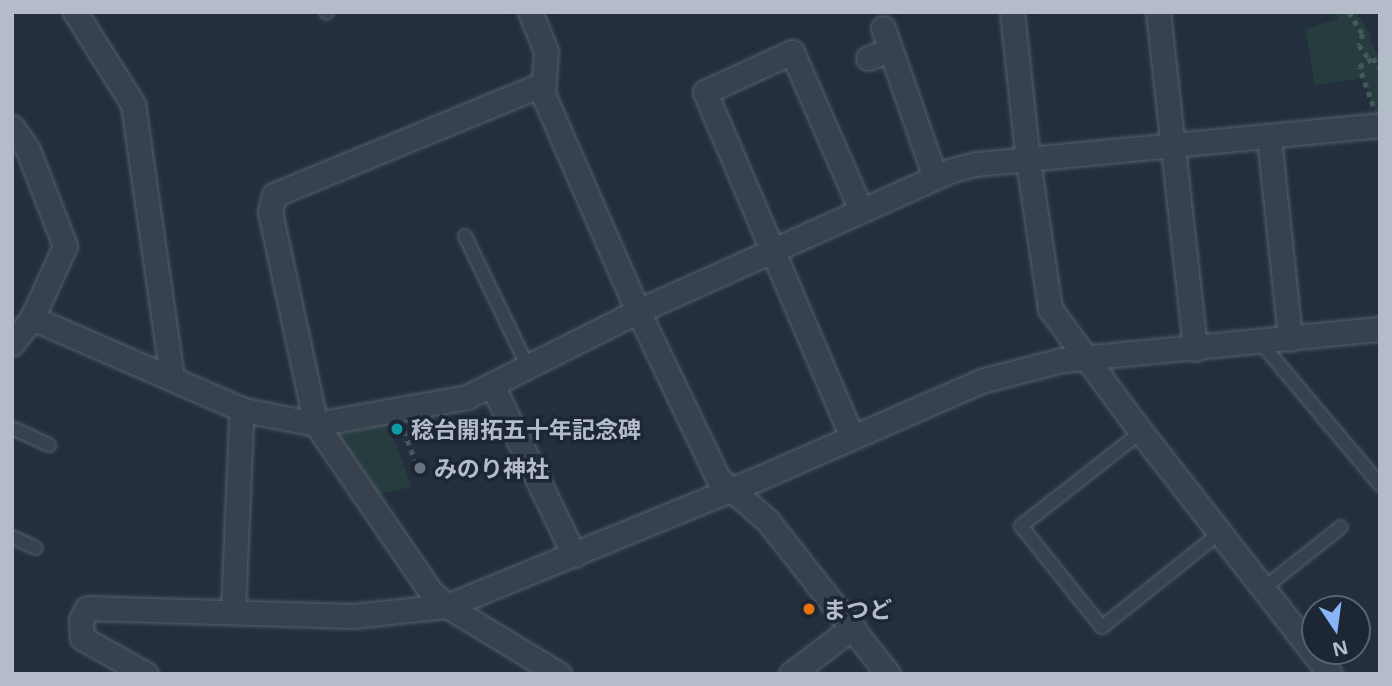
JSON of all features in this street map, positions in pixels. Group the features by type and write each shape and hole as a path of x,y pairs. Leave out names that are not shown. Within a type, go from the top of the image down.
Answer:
{"street":[{"path":"75,12 133,104 172,378"},
{"path":"530,12 546,51 543,94 638,311 718,478 767,520 888,674"},
{"path":"1012,12 1028,161 1051,309 1141,432 1330,674"},
{"path":"1158,12 1195,349"},
{"path":"868,58 887,39 935,177"},
{"path":"852,437 775,249 705,92 792,52 861,210"},
{"path":"543,84 274,195 270,212 316,424 431,592 447,606 548,671"},
{"path":"12,127 28,150 65,246 19,331 172,378 244,410 316,424 467,397 638,311 935,177 976,164 1269,138 1378,121"},
{"path":"1269,138 1290,339"},
{"path":"146,674 82,638 81,621 87,608 354,616 447,606 734,489 981,381 1062,360 1380,330"},
{"path":"492,385 574,555"},
{"path":"233,612 241,423 244,410"},
{"path":"792,674 853,627"}],"lane":[{"path":"465,236 528,367"},
{"path":"1262,343 1380,485"},
{"path":"12,428 49,445"},
{"path":"1141,432 1021,526 1102,627 1221,532"},
{"path":"1264,588 1341,527"},
{"path":"12,537 36,548"}],"path":[{"path":"1349,12 1363,34 1359,45 1370,60"},
{"path":"1378,121 1359,67 1373,58 1380,68"},
{"path":"402,425 415,460"}],"green space":[{"path":"1336,12 1356,12 1371,35 1369,41 1380,57 1380,117 1377,117 1363,78 1315,85 1305,29 1338,19"},
{"path":"388,424 412,487 374,495 335,435"}],"place":[{"name":"稔台開拓五十年記念碑","path":"397,429"},
{"name":"みのり神社","path":"420,468"},
{"name":"まつど","path":"809,609"}]}
